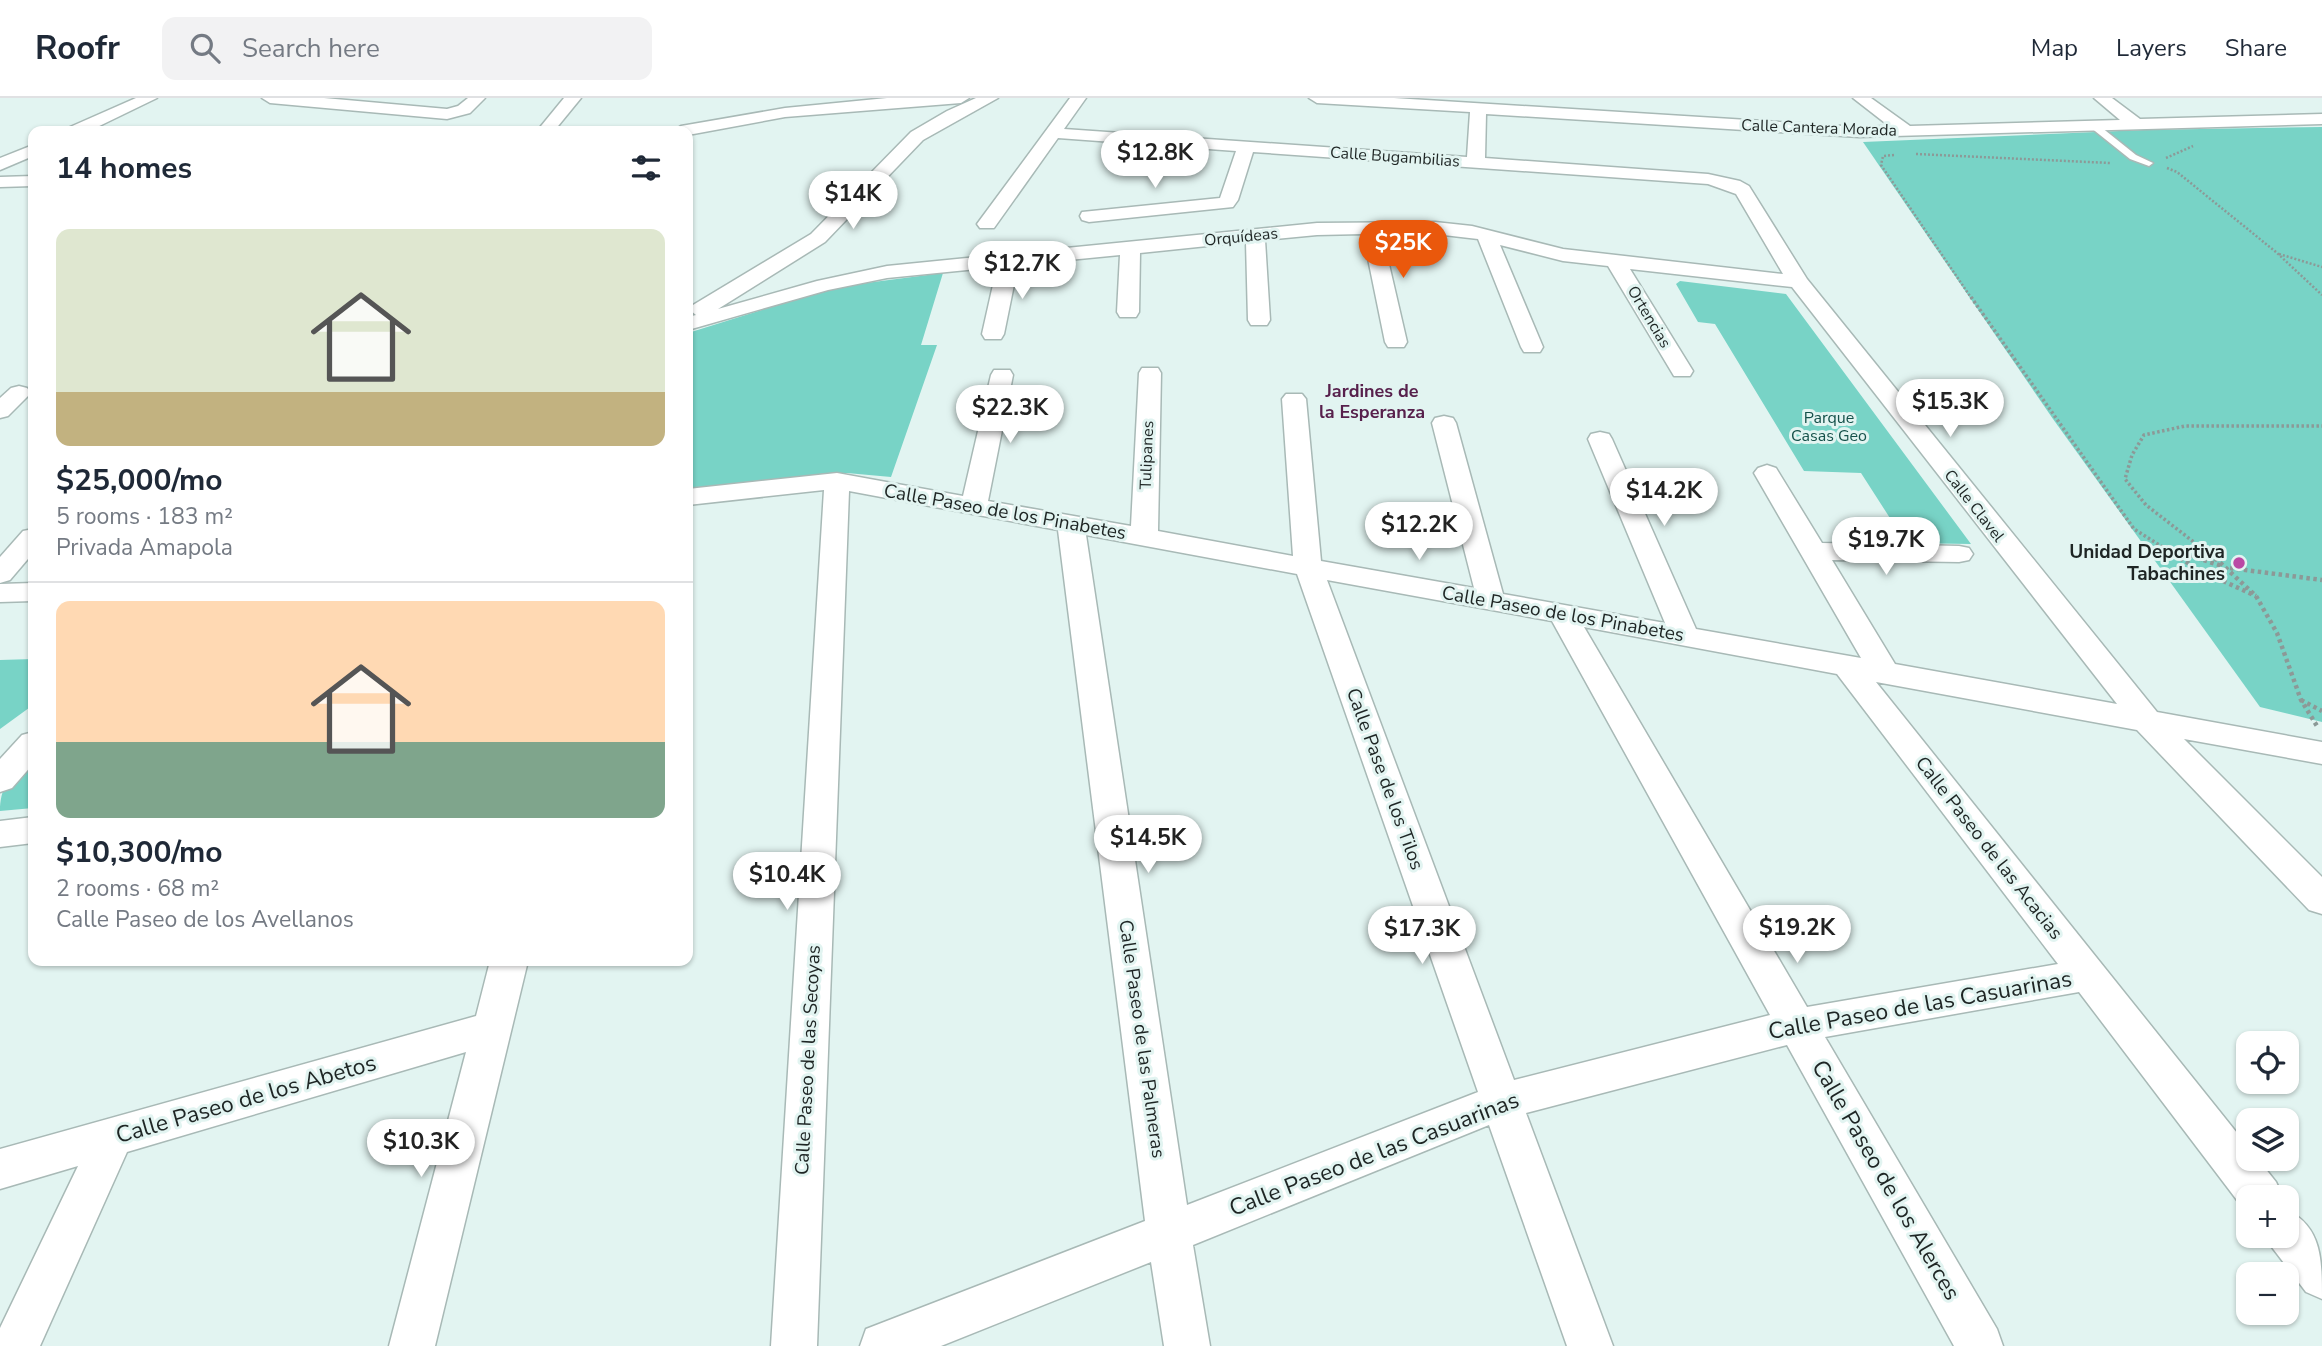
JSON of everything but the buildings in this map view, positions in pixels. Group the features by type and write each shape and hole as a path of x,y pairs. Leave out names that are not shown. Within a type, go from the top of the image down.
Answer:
{"street":[{"path":"281,98 447,114 464,110 477,98"},
{"path":"549,126 573,98"},
{"path":"730,119 734,98"},
{"path":"693,128 730,119 859,104 961,98"},
{"path":"693,315 806,247 917,136 953,114 990,98"},
{"path":"986,224 1078,98"},
{"name":"Calle Cantera Morada","path":"1317,98 1820,130 1899,131 2322,120"},
{"path":"1579,98 1590,116"},
{"path":"2102,98 2136,124"},
{"path":"86,126 141,99"},
{"path":"1865,102 1866,108 1899,131"},
{"path":"1476,163 1478,108"},
{"name":"Calle Bugambilias","path":"1055,133 1708,179 1734,185"},
{"path":"1089,216 1226,203 1230,200 1246,146"},
{"path":"0,165 28,152"},
{"path":"0,182 28,181"},
{"name":"Calle Clavel","path":"1734,185 1748,195 1798,282 2147,721 2322,900"},
{"path":"1371,228 1396,342"},
{"name":"Orquídeas","path":"693,323 847,279 1130,247 1255,235 1371,228 1435,228 1486,236 1533,250 1616,263 1798,282"},
{"path":"1255,235 1259,320"},
{"path":"1486,236 1532,347"},
{"path":"1128,312 1130,247"},
{"path":"993,334 1009,259"},
{"name":"Ortencias","path":"1616,263 1682,371"},
{"name":"Tulipanes","path":"1144,537 1150,373"},
{"path":"974,506 1002,375"},
{"path":"0,411 19,393"},
{"name":"Calle Pase de los Tilos","path":"1294,399 1308,567 1590,1346"},
{"path":"1444,423 1491,601"},
{"path":"1600,439 1685,636"},
{"path":"1767,473 1884,673"},
{"name":"Calle Paseo de los Pinabetes","path":"693,496 837,481 2322,752"},
{"name":"Calle Paseo de las Secoyas","path":"794,1346 837,481"},
{"name":"Calle Paseo de las Palmeras","path":"1071,524 1169,1234 1187,1346"},
{"path":"0,574 28,543"},
{"path":"1813,551 1959,554"},
{"path":"0,593 28,592"},
{"name":"Calle Paseo de los Alerces","path":"1562,614 1980,1346"},
{"name":"Calle Paseo de las Acacias","path":"1847,666 2252,1185"},
{"path":"0,780 28,749"},
{"path":"0,834 28,831"},
{"path":"412,1346 508,966"},
{"name":"Calle Paseo de las Casuarinas","path":"883,1346 1503,1101 1798,1025 2088,975"},
{"name":"Calle Paseo de los Abetos","path":"0,1170 492,1028"},
{"path":"16,1346 113,1137"},
{"path":"2299,1246 2322,1276"}],"lane":[{"path":"2093,125 2133,157 2146,162"}],"path":[{"path":"1907,154 2110,163 2146,162 2177,172 2276,252 2322,295"},
{"path":"1895,155 1883,156 1881,165 2134,529 2201,571 2256,596"},
{"path":"2276,252 2322,267"},
{"path":"2322,426 2185,426 2144,435 2133,455 2125,479 2146,505 2228,568 2256,596 2277,633 2301,700 2322,734"},
{"path":"2150,541 2180,554 2228,568 2322,580"},
{"path":"2301,700 2322,711"}],"green space":[{"name":"Unidad Deportiva Tabachines","path":"2322,127 2322,722 2260,707 2053,419 1863,142 2142,130"},
{"path":"943,273 921,345 937,345 891,477 847,473 693,488 693,331 835,287"},
{"name":"Parque Casas Geo","path":"1680,281 1786,294 1971,544 1906,543 1861,473 1804,471 1715,324 1698,322 1676,284"},
{"path":"28,659 28,709 0,729 0,660"},
{"path":"28,756 28,808 0,811 3,792"}],"place":[{"name":"Unidad Deportiva Tabachines","path":"2239,563"}],"district":[{"name":"Jardines de la Esperanza","path":"1372,401"}]}
